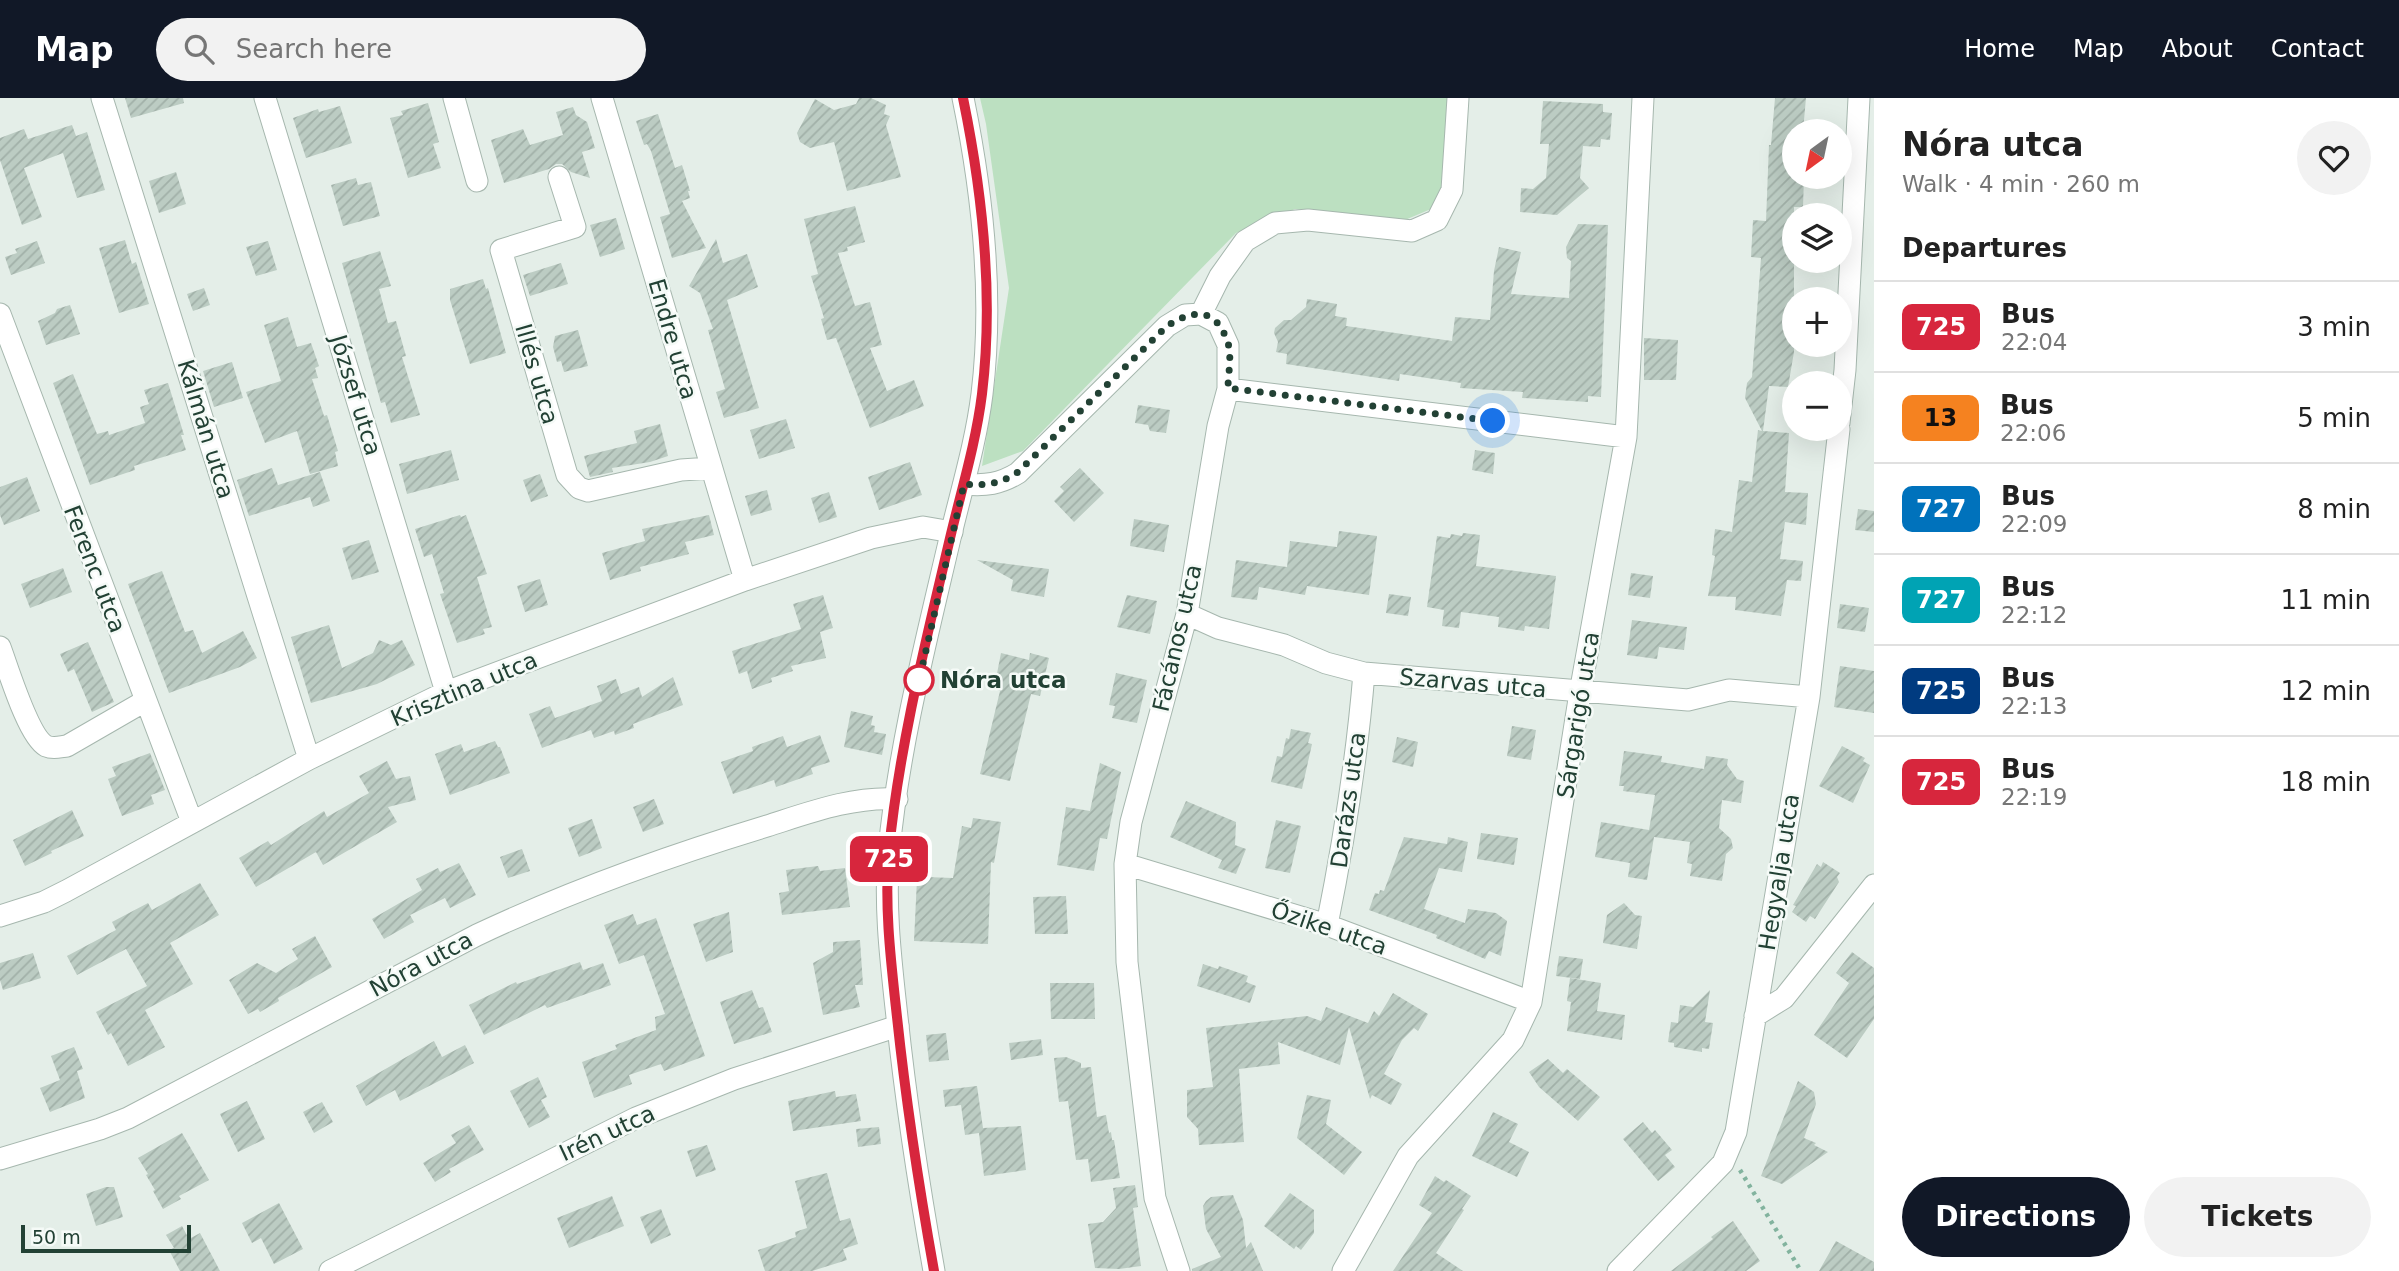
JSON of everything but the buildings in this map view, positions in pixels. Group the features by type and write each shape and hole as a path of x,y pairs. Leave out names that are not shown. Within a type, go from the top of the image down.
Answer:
{"street":[{"name":"Kálmán utca","path":"102,98 309,759"},
{"name":"József utca","path":"265,98 446,692"},
{"path":"454,98 477,181"},
{"name":"Endre utca","path":"602,98 745,580"},
{"path":"934,1271 909,1124 889,948 887,890 889,849 914,703 982,393 986,273 977,170 963,98"},
{"path":"964,484 986,486 1005,481 1018,472 1167,326 1185,315 1201,314 1220,276 1245,241 1275,222 1308,220 1412,231 1437,220 1452,190 1458,98"},
{"name":"Sárgarigó utca","path":"1343,1271 1408,1156 1513,1040 1531,1002 1580,693 1626,437 1643,98"},
{"path":"1845,371 1859,98"},
{"name":"Illés utca","path":"559,177 575,227 501,250 566,475 579,488 588,491 681,470 711,468"},
{"name":"Ferenc utca","path":"0,314 192,822"},
{"name":"Fácános utca","path":"1179,1271 1155,1198 1127,962 1125,864 1131,822 1187,614 1218,426 1228,388 1228,345 1218,323 1201,314"},
{"path":"1228,388 1626,437"},
{"name":"Hegyalja utca","path":"1618,1271 1723,1163 1736,1132 1808,697 1838,441"},
{"name":"Krisztina utca","path":"0,916 44,902 309,759 446,692 745,580 871,538 923,527 952,532"},
{"name":"Szarvas utca","path":"1187,614 1218,628 1284,645 1326,663 1364,673 1688,700 1729,690 1808,697"},
{"path":"0,647 30,726 37,739 45,746 67,746 145,701"},
{"name":"Darázs utca","path":"1327,925 1358,748 1364,673"},
{"name":"Nóra utca","path":"0,1159 128,1118 477,935 535,909 677,854 800,816 863,799 897,799"},
{"name":"Őzike utca","path":"1125,864 1327,925 1531,1002"},
{"path":"1755,1016 1784,998 1874,885"},
{"name":"Irén utca","path":"330,1271 636,1118 734,1079 898,1026"}],"path":[{"path":"1728,1152 1755,1191 1801,1271"}],"green space":[{"path":"980,98 1456,98 1451,192 1431,209 1405,220 1295,209 1236,233 1023,451 982,466 1009,288"}],"bus line":[{"name":"725","path":"934,1271 909,1124 889,948 887,890 889,849 903,756 974,441 982,393 986,335 984,225 963,98"}],"place":[{"name":"Nóra utca","path":"919,680"}],"route":[{"path":"919,680 917,690 964,484 986,486 1005,481 1018,472 1167,326 1185,315 1201,314 1218,323 1228,345 1228,388 1493,421"}]}
